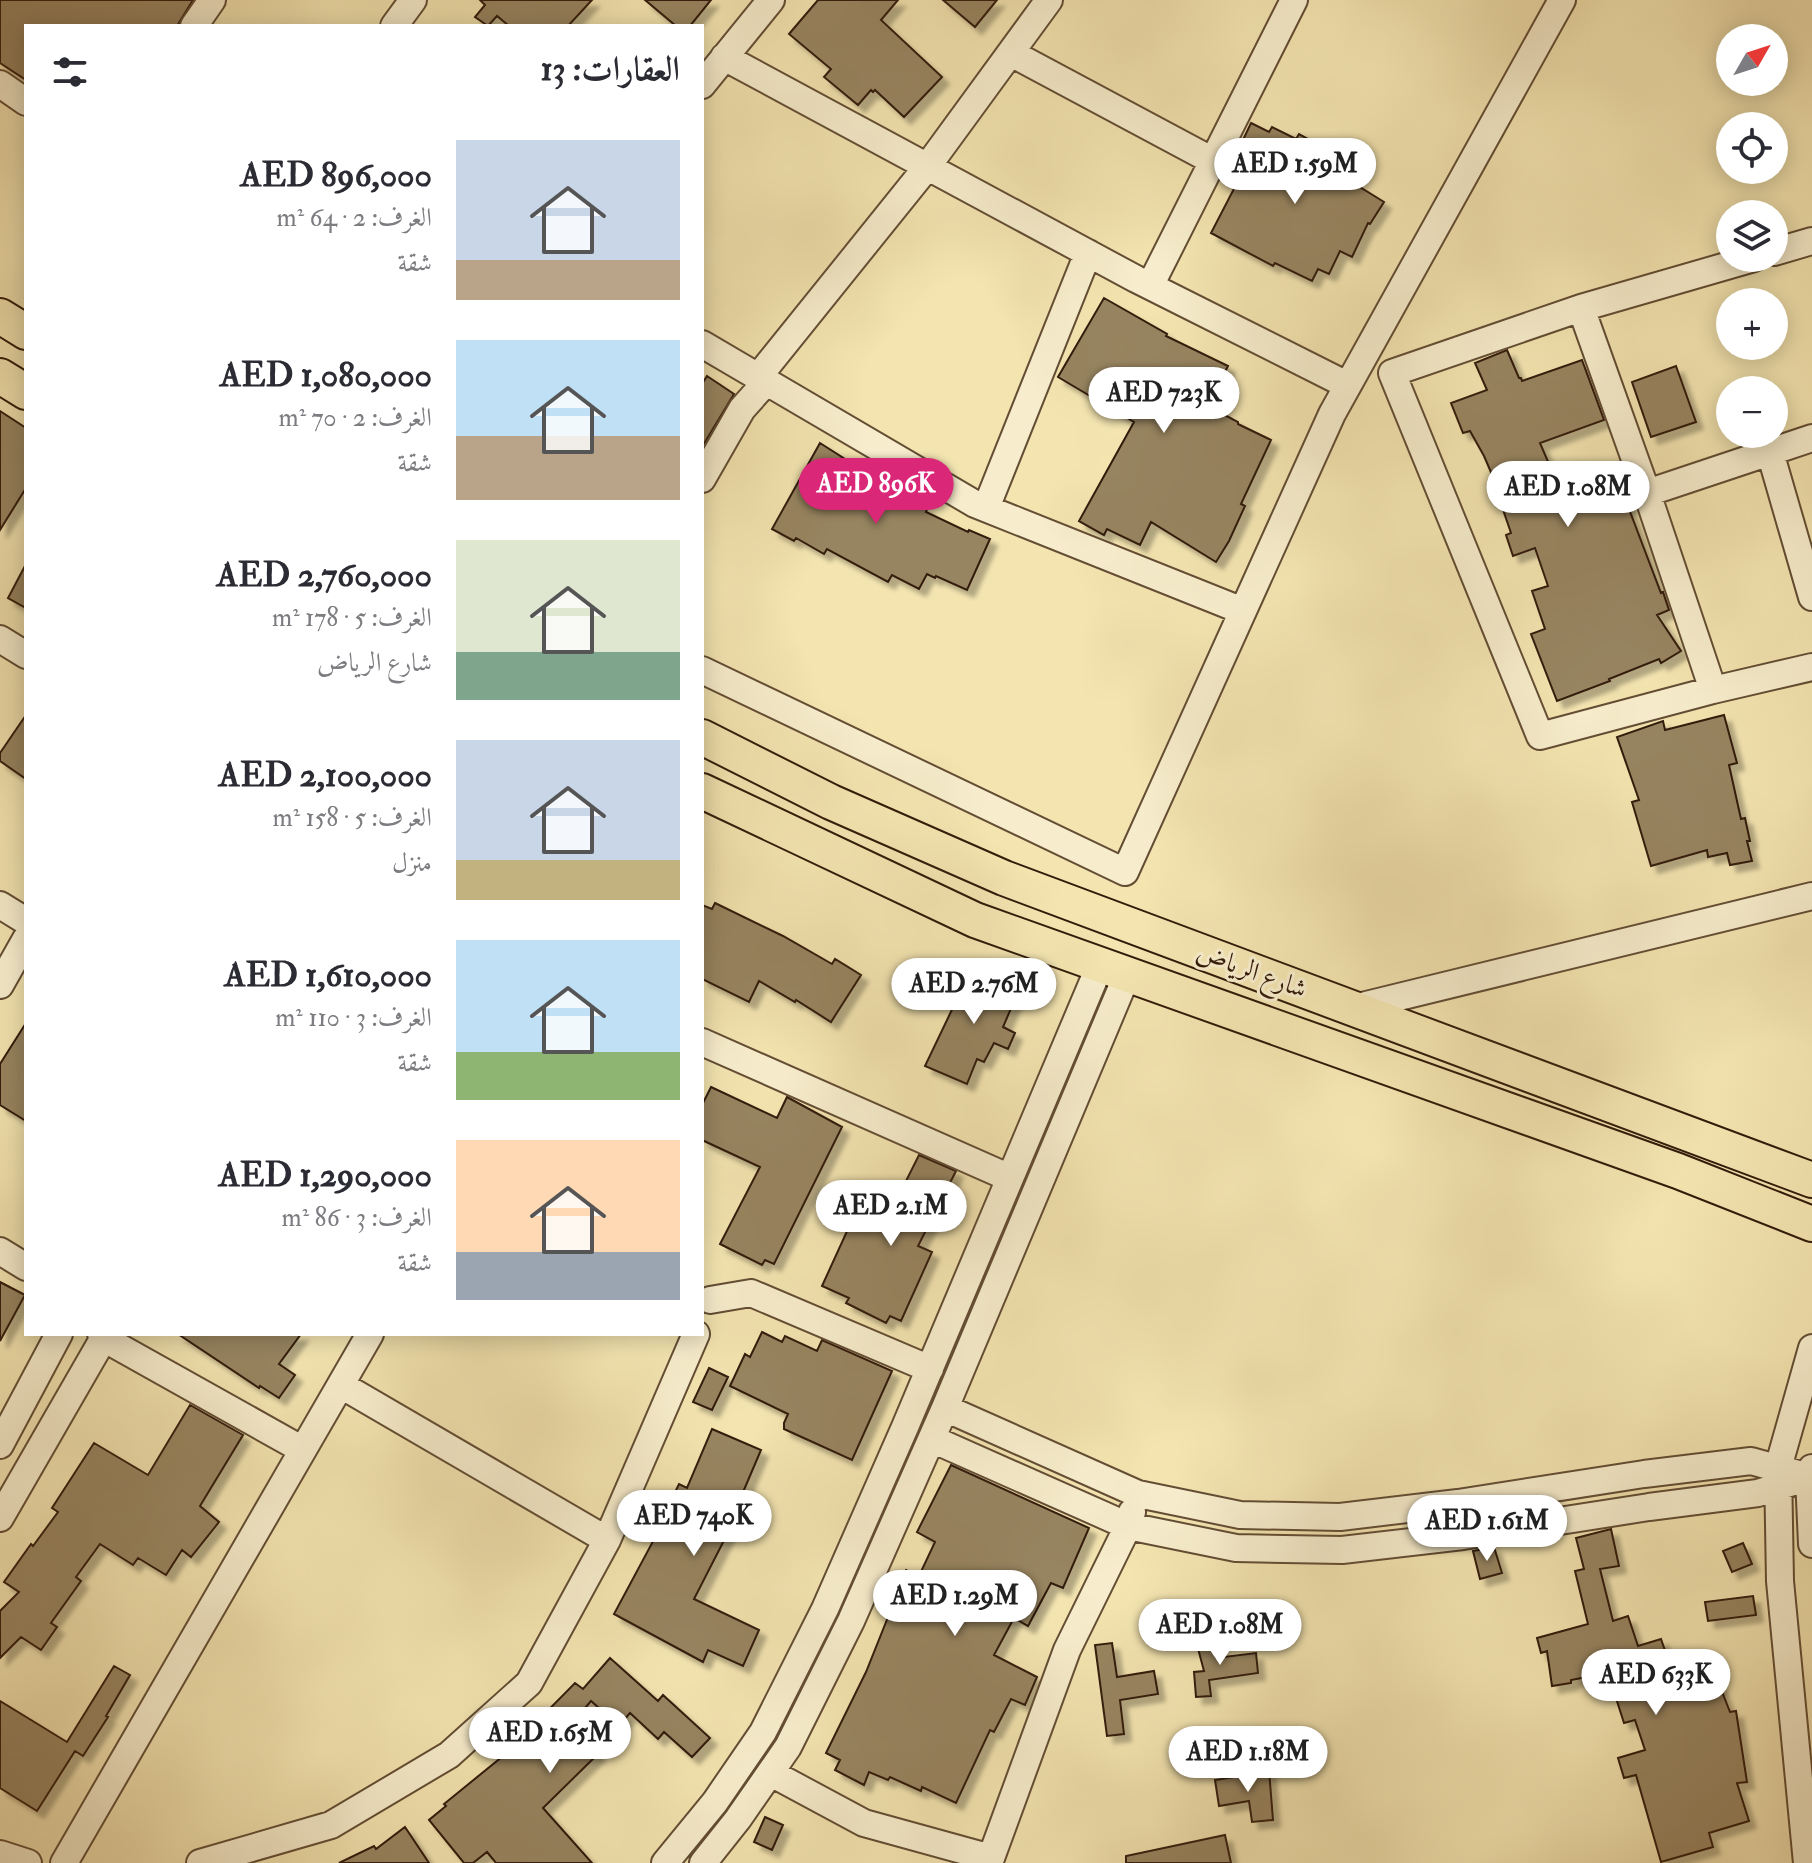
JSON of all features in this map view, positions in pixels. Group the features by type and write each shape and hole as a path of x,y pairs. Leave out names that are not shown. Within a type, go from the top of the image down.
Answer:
{"main road":[{"path":"0,316 24,331"},
{"path":"0,376 24,391"},
{"name":"شارع الرياض","path":"704,738 831,802 1004,878 1812,1180"},
{"name":"شارع الرياض","path":"704,792 975,920 1663,1166 1812,1224"}],"street":[{"path":"195,24 212,0"},
{"path":"704,82 771,0"},
{"path":"704,476 763,379 927,167 1049,0"},
{"path":"1150,286 1294,0"},
{"path":"704,671 1125,872 1332,414 1562,0"},
{"path":"1011,53 1213,161"},
{"path":"724,57 1150,286 1347,385"},
{"path":"0,84 24,101"},
{"path":"1788,248 1812,241"},
{"path":"986,508 1088,253"},
{"path":"1716,269 1581,308 1392,373 1540,736 1812,667"},
{"path":"1581,308 1713,690"},
{"path":"704,345 975,504 1243,611"},
{"path":"1647,493 1812,438"},
{"path":"1770,452 1812,597"},
{"path":"0,639 24,654"},
{"path":"1354,1008 1812,896"},
{"path":"0,905 24,920"},
{"path":"0,985 24,943"},
{"path":"665,1863 715,1802 763,1732 825,1609 1010,1178 1113,970"},
{"path":"703,1863 788,1747 851,1621 945,1408 1113,970"},
{"path":"704,1043 1010,1178"},
{"path":"0,1251 24,1266"},
{"path":"705,1305 751,1293 930,1369"},
{"path":"0,1445 58,1336"},
{"path":"0,1518 102,1336"},
{"path":"105,1336 303,1450"},
{"path":"64,1863 369,1336"},
{"path":"200,1863 331,1825 449,1755 529,1683 607,1540 695,1336"},
{"path":"1807,1863 1780,1581 1777,1478 1812,1348"},
{"path":"341,1385 607,1540"},
{"path":"945,1408 1138,1494 1240,1515 1340,1517 1751,1461 1777,1478"},
{"path":"932,1439 1128,1526 1236,1548 1342,1550 1463,1536 1758,1493 1777,1478 1811,1473 1812,1544"},
{"path":"771,1773 864,1823 991,1858 1067,1650 1128,1526 1138,1494"},
{"path":"0,1854 28,1863"}],"building":[{"path":"0,0 193,0 178,24 24,24 24,79 0,63"},
{"path":"480,0 592,0 570,24 507,24 497,16 490,24 485,24 475,17 485,5"},
{"path":"645,0 711,0 692,24 674,24"},
{"path":"818,0 898,0 881,20 942,77 904,117 875,90 871,90 858,105 824,77 831,69 789,34"},
{"path":"943,0 997,0 975,27"},
{"path":"1251,123 1269,132 1272,127 1296,139 1299,134 1330,151 1326,159 1350,174 1347,179 1384,202 1368,223 1352,257 1340,251 1329,274 1318,269 1312,281 1275,263 1273,266 1211,233 1239,179 1244,181 1260,150 1242,142"},
{"path":"1104,298 1166,336 1228,366 1208,406 1271,440 1241,504 1245,506 1216,562 1151,522 1140,545 1107,529 1104,535 1079,521 1134,422 1058,377"},
{"path":"1507,350 1522,381 1582,360 1604,420 1540,443 1558,485 1613,467 1669,610 1657,615 1681,651 1661,663 1659,659 1557,701 1531,634 1545,629 1532,591 1548,586 1535,548 1513,556 1506,535 1511,533 1500,501 1503,500 1484,456 1470,431 1463,433 1451,403 1487,390 1475,363"},
{"path":"1676,366 1696,422 1651,437 1632,382"},
{"path":"707,376 734,394 704,444 704,381"},
{"path":"0,411 24,427 24,491 0,530"},
{"path":"820,443 870,475 868,477 927,509 926,512 990,539 967,590 927,574 919,589 892,575 888,582 827,549 824,554 772,529"},
{"path":"24,568 24,607 8,598"},
{"path":"1724,715 1737,763 1729,765 1741,819 1745,818 1752,861 1730,865 1727,853 1708,857 1707,850 1651,866 1632,802 1639,800 1617,737 1663,721 1665,730"},
{"path":"24,718 24,778 0,761 0,753"},
{"path":"715,903 832,964 835,959 861,975 831,1022 759,981 749,1002 704,980 704,906 712,909"},
{"path":"969,966 1019,990 1003,1027 1015,1033 1008,1049 994,1043 984,1062 977,1059 967,1084 925,1066 958,997 955,996"},
{"path":"24,1026 24,1120 0,1105 0,1064"},
{"path":"711,1087 777,1118 787,1097 842,1127 774,1264 765,1260 762,1265 720,1244 760,1167 704,1141 704,1101"},
{"path":"919,1155 956,1171 918,1246 932,1252 901,1321 890,1316 886,1323 846,1303 849,1298 822,1286 853,1218 881,1231"},
{"path":"0,1282 24,1297 0,1341"},
{"path":"762,1332 782,1342 785,1336 817,1351 822,1340 892,1371 852,1460 784,1429 788,1414 730,1386 745,1354 750,1357"},
{"path":"181,1336 300,1336 279,1364 295,1375 279,1398"},
{"path":"709,1368 728,1377 712,1410 693,1402"},
{"path":"190,1405 243,1435 200,1506 219,1522 191,1557 182,1550 166,1575 138,1558 133,1565 100,1544 76,1577 81,1581 51,1623 57,1627 41,1650 21,1637 0,1658 0,1611 19,1592 4,1582 58,1512 52,1508 94,1443 148,1475"},
{"path":"712,1429 761,1450 735,1511 738,1513 694,1599 759,1630 743,1666 708,1650 703,1662 614,1614 658,1532 679,1484 687,1488"},
{"path":"951,1465 1089,1528 1063,1588 1051,1583 1028,1626 1014,1618 994,1655 1037,1677 1025,1705 1011,1699 994,1732 990,1730 956,1803 922,1787 921,1791 890,1777 888,1780 869,1772 864,1785 835,1770 840,1760 826,1753 866,1672 890,1612 886,1610 906,1570 919,1576 935,1542 917,1532"},
{"path":"1611,1529 1619,1566 1600,1569 1613,1621 1628,1616 1638,1646 1661,1639 1681,1697 1719,1684 1730,1712 1736,1711 1747,1782 1737,1783 1749,1821 1709,1833 1713,1847 1661,1862 1636,1775 1624,1778 1618,1758 1645,1750 1635,1720 1624,1723 1608,1673 1552,1686 1547,1651 1541,1653 1537,1638 1588,1624 1575,1571 1584,1569 1576,1538"},
{"path":"1743,1543 1752,1564 1732,1572 1723,1551"},
{"path":"1494,1547 1502,1573 1480,1579 1473,1551"},
{"path":"1753,1596 1756,1615 1708,1621 1705,1602"},
{"path":"1211,1637 1216,1658 1256,1653 1258,1673 1209,1680 1211,1696 1196,1697 1194,1672 1204,1671 1196,1641"},
{"path":"1112,1643 1117,1677 1154,1671 1158,1694 1120,1700 1124,1734 1107,1736 1095,1645"},
{"path":"610,1658 658,1701 663,1695 710,1738 692,1757 664,1732 658,1739 630,1713 619,1726 591,1701 570,1726 598,1754 543,1808 592,1863 496,1863 487,1852 473,1863 464,1863 429,1820 503,1756 575,1683 583,1689"},
{"path":"114,1666 130,1675 108,1717 83,1756 75,1751 37,1811 0,1788 0,1701 67,1742"},
{"path":"1269,1770 1273,1820 1252,1822 1249,1801 1219,1806 1215,1780"},
{"path":"765,1817 783,1825 772,1850 754,1842"},
{"path":"405,1827 429,1863 339,1863 374,1846 376,1849"},
{"path":"1225,1835 1231,1863 1126,1863 1126,1856"}]}
